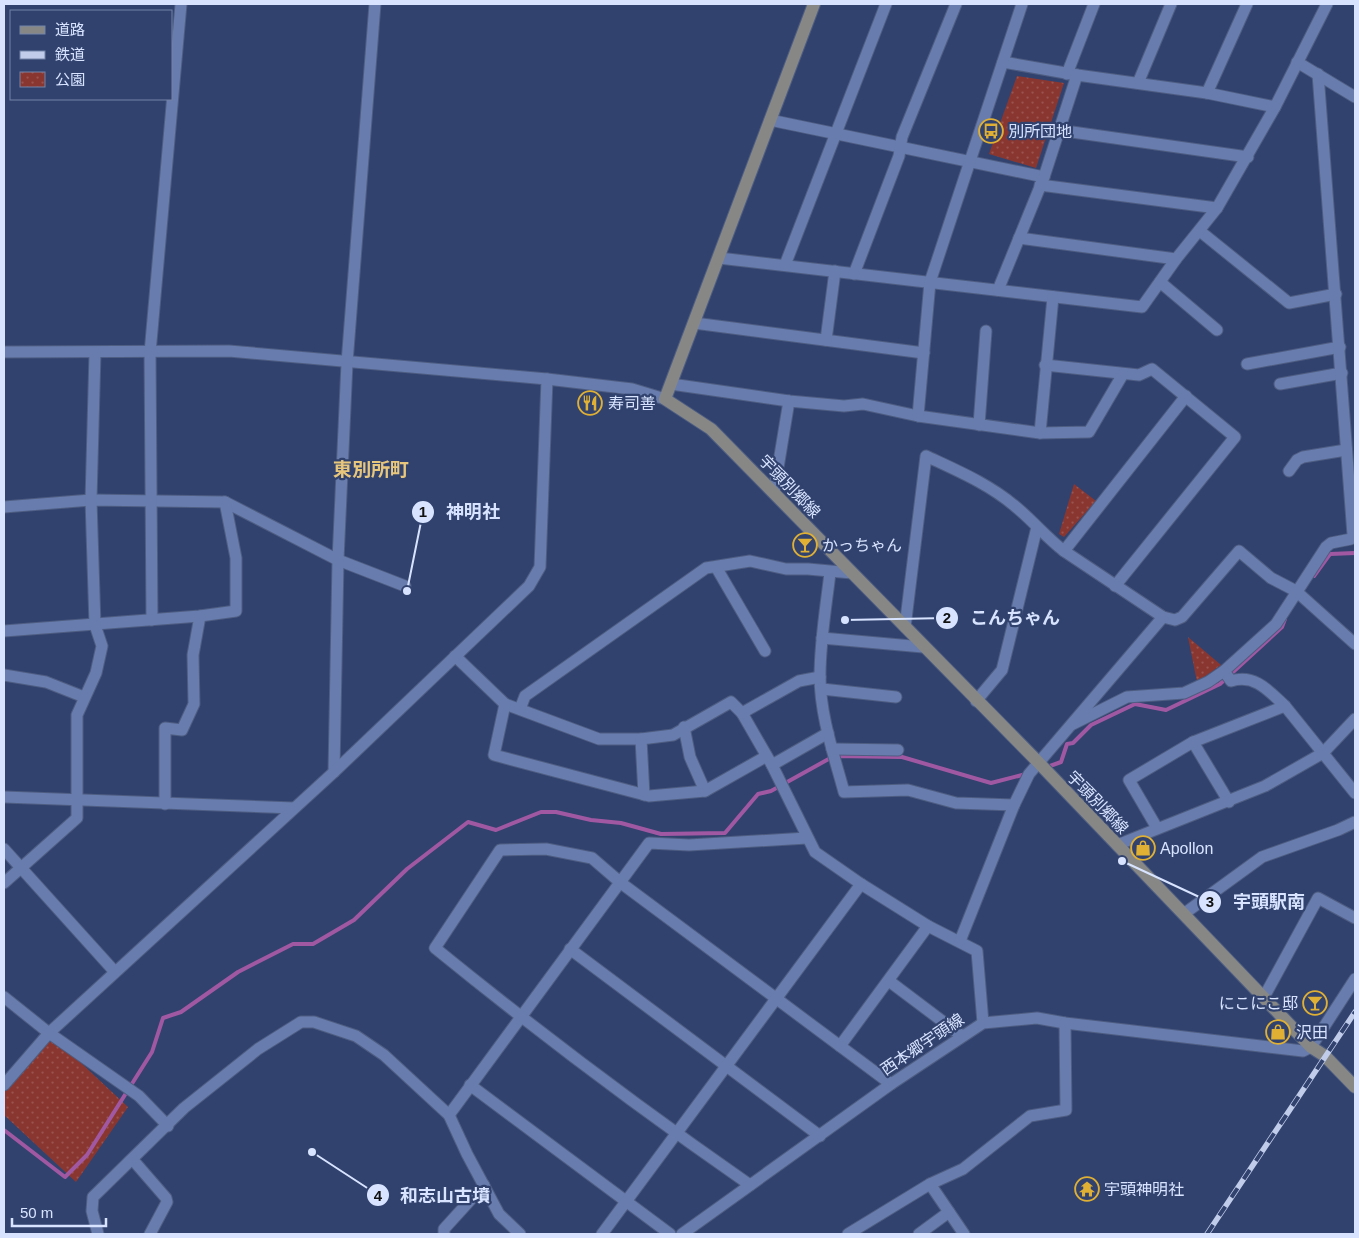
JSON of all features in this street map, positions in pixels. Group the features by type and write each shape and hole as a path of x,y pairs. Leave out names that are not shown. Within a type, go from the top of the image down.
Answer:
{"street":[{"path":"172,97 180,4"},
{"path":"334,772 338,560 347,363 376,4"},
{"path":"4,352 150,353 228,351 347,363 547,379 632,389 665,399 814,4"},
{"path":"785,266 838,133 886,4"},
{"path":"854,274 899,156 902,137 956,4"},
{"path":"918,416 930,282 1022,4"},
{"path":"998,290 1042,181 1094,4"},
{"path":"1138,83 1171,4"},
{"path":"1207,93 1248,4"},
{"path":"719,258 1142,307 1176,259 1200,232 1217,208 1276,107 1327,4"},
{"path":"1003,62 1207,93 1276,107"},
{"path":"1297,62 1355,97"},
{"path":"1072,724 1127,697 1184,692 1208,682 1224,671 1276,624 1326,547 1331,543 1351,539 1353,535 1346,450 1349,401 1342,373 1318,74"},
{"path":"152,620 150,353 172,100"},
{"path":"770,120 970,161 1042,181 1217,208"},
{"path":"1058,130 1248,157"},
{"path":"1200,232 1289,303 1336,294"},
{"path":"1019,238 1176,259"},
{"path":"826,340 835,271"},
{"path":"1160,282 1217,330"},
{"path":"1040,433 1053,297"},
{"path":"694,323 924,352"},
{"path":"979,424 986,331"},
{"path":"1247,364 1340,347"},
{"path":"4,883 77,818 77,716 96,673 102,646 95,625 91,500 95,353"},
{"path":"1045,365 1139,375 1152,370 1235,437 1115,586"},
{"path":"1280,384 1342,373"},
{"path":"671,384 844,406 863,404 918,416 1040,433 1089,432 1123,374"},
{"path":"4,1085 49,1033 334,772 529,586 540,567 547,379"},
{"path":"1064,551 1186,396"},
{"name":"宇頭別郷線","path":"665,399 711,429 1038,762 1312,1047 1325,1056 1355,1088"},
{"path":"774,492 789,400"},
{"path":"1289,471 1297,460 1303,457 1346,450"},
{"path":"905,627 926,456 976,479 1017,507 1064,551 1163,617 1174,620 1182,617 1239,551 1271,578 1296,591 1355,644"},
{"path":"4,507 91,500 152,503 225,502 338,560 405,586"},
{"path":"4,631 200,616 236,611 236,558 225,502"},
{"path":"976,701 1002,670 1037,527"},
{"path":"520,709 525,696 706,568 750,561 786,569 852,573"},
{"path":"716,567 766,651"},
{"path":"830,573 822,638 820,678 828,733 844,792 908,790 956,803 1014,805"},
{"path":"165,804 165,728 182,730 194,704 193,655 200,616"},
{"path":"960,941 1014,805 1029,774 1163,617"},
{"path":"822,638 923,647"},
{"path":"456,656 505,704 599,739 641,739 673,735 684,727 731,702 742,713 815,852 861,884 928,926 960,941 977,952 983,1023"},
{"path":"1224,671 1231,681 1240,678 1253,679 1285,706 1355,792"},
{"path":"4,675 46,682 84,697"},
{"path":"742,713 799,681 820,678"},
{"path":"822,690 896,697"},
{"path":"505,704 494,754 644,795 705,791 828,733"},
{"path":"1157,828 1129,780 1193,742 1285,706"},
{"path":"1117,845 1157,828 1229,802 1265,786 1323,753 1355,719"},
{"path":"684,727 690,757 705,791"},
{"path":"641,739 644,795"},
{"path":"1193,742 1229,802"},
{"path":"832,749 898,750"},
{"path":"4,797 294,808"},
{"path":"1184,913 1262,857 1355,822"},
{"path":"449,1115 519,1017 649,843 690,845 807,838"},
{"path":"4,849 115,972"},
{"path":"750,1185 676,1134 519,1017 435,948 500,850 546,849 592,858 620,883 775,1000 891,1084"},
{"path":"602,1234 861,884"},
{"path":"1264,997 1318,898 1355,918"},
{"path":"840,1046 928,926"},
{"path":"570,949 820,1136"},
{"path":"1312,1047 1355,979"},
{"path":"889,981 962,1036"},
{"path":"4,997 49,1033 140,1096 168,1126"},
{"name":"西本郷宇頭線","path":"682,1234 891,1084 983,1023 1037,1018 1065,1024 1303,1051 1312,1047"},
{"path":"98,1234 92,1211 93,1197 168,1126 184,1108 258,1049 301,1022 314,1022 356,1036 384,1056 449,1115 499,1214 520,1234"},
{"path":"848,1234 930,1184 963,1169 1030,1116 1066,1110 1065,1024"},
{"path":"470,1085 670,1234"},
{"path":"133,1160 166,1198 167,1202 150,1234"},
{"path":"930,1184 964,1234"},
{"path":"444,1234 444,1229 484,1185"},
{"path":"919,1234 949,1212"}],"green space":[{"path":"1017,76 1064,83 1036,168 989,154"},
{"path":"1074,484 1096,501 1064,537 1059,534"},
{"path":"1188,637 1221,665 1197,682"},
{"path":"49,1033 128,1107 76,1182 4,1115 4,1090"}],"waterway":[{"path":"1314,576 1330,554 1355,553"},
{"path":"1047,767 1061,762 1067,744 1073,743 1091,725 1135,704 1166,710 1220,684 1282,627 1285,619"},
{"path":"4,1130 65,1177 87,1155 152,1052 163,1018 181,1012 238,972 293,944 313,944 354,920 407,869 468,822 496,830 541,812 556,812 591,820 621,823 661,834 725,833 758,794 771,791 834,756 902,757 991,783 1026,774"}],"railway":[{"path":"1207,1234 1355,1012"}],"place":[{"name":"別所団地","path":"991,131"},
{"name":"寿司善","path":"590,403"},
{"name":"かっちゃん","path":"805,545"},
{"name":"神明社","path":"407,591"},
{"name":"こんちゃん","path":"845,620"},
{"name":"Apollon","path":"1143,848"},
{"name":"宇頭駅南","path":"1122,861"},
{"name":"にこにこ邸","path":"1315,1003"},
{"name":"沢田","path":"1278,1032"},
{"name":"和志山古墳","path":"312,1152"},
{"name":"宇頭神明社","path":"1087,1189"}],"district":[{"name":"東別所町","path":"371,469"}]}
